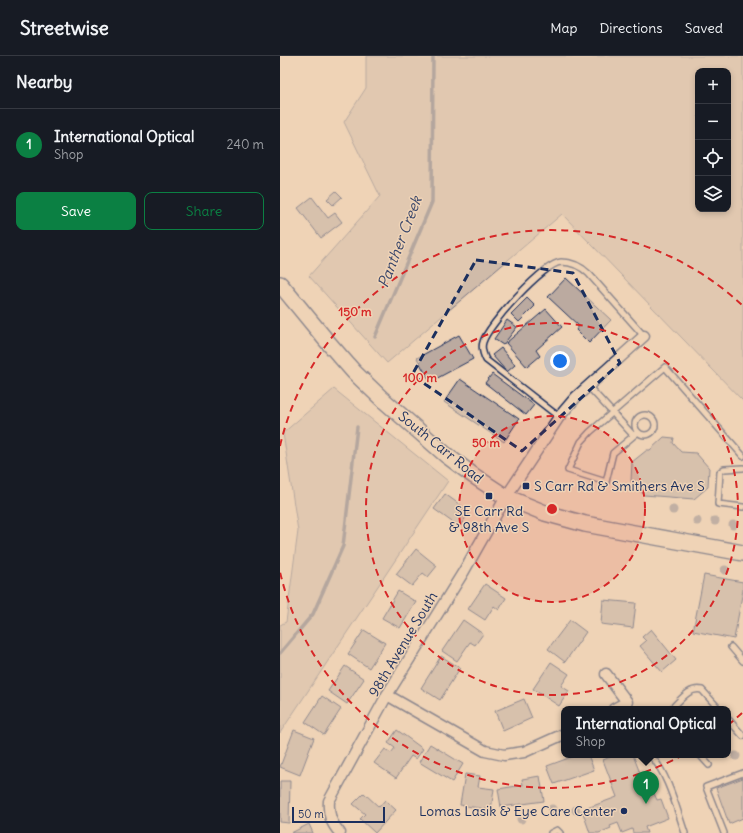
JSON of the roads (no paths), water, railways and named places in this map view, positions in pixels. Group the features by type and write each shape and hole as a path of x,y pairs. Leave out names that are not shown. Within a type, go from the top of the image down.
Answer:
{"main road":[{"name":"South Carr Road","path":"280,284 354,372 381,398 446,455 474,476 506,496 545,512 585,524 743,553"}],"street":[{"name":"98th Avenue South","path":"340,833 333,825 329,801 387,696 464,571 506,496 559,417 576,397 644,336"},
{"path":"606,674 627,702 620,706"},
{"path":"387,696 485,751 504,755 524,752 561,735"}],"lane":[{"path":"559,417 527,390 486,360 483,352 483,343 486,336 506,308 530,283 546,270 560,262 574,264 589,274 644,336"},
{"path":"588,386 612,412 635,434 613,453 606,482 568,470 581,442 590,432 612,412 665,366 743,456"},
{"path":"743,468 724,470 720,472 718,504 743,507"},
{"path":"731,647 743,661"},
{"path":"674,706 691,690 698,689 702,690 716,706"},
{"path":"731,722 743,736"},
{"path":"653,758 663,774 685,833"},
{"path":"703,758 709,765"},
{"path":"724,833 706,787 743,773"},
{"path":"551,833 557,830 560,833"}],"waterway":[{"name":"Panther Creek","path":"375,337 432,202 433,56"},
{"name":"Panther Creek","path":"280,653 313,614 343,546 357,427"}],"place":[{"name":"S Carr Rd & Smithers Ave S","path":"526,486"},
{"name":"SE Carr Rd & 98th Ave S","path":"489,496"},
{"name":"International Optical","path":"646,804"},
{"name":"Lomas Lasik & Eye Care Center","path":"624,811"}]}
